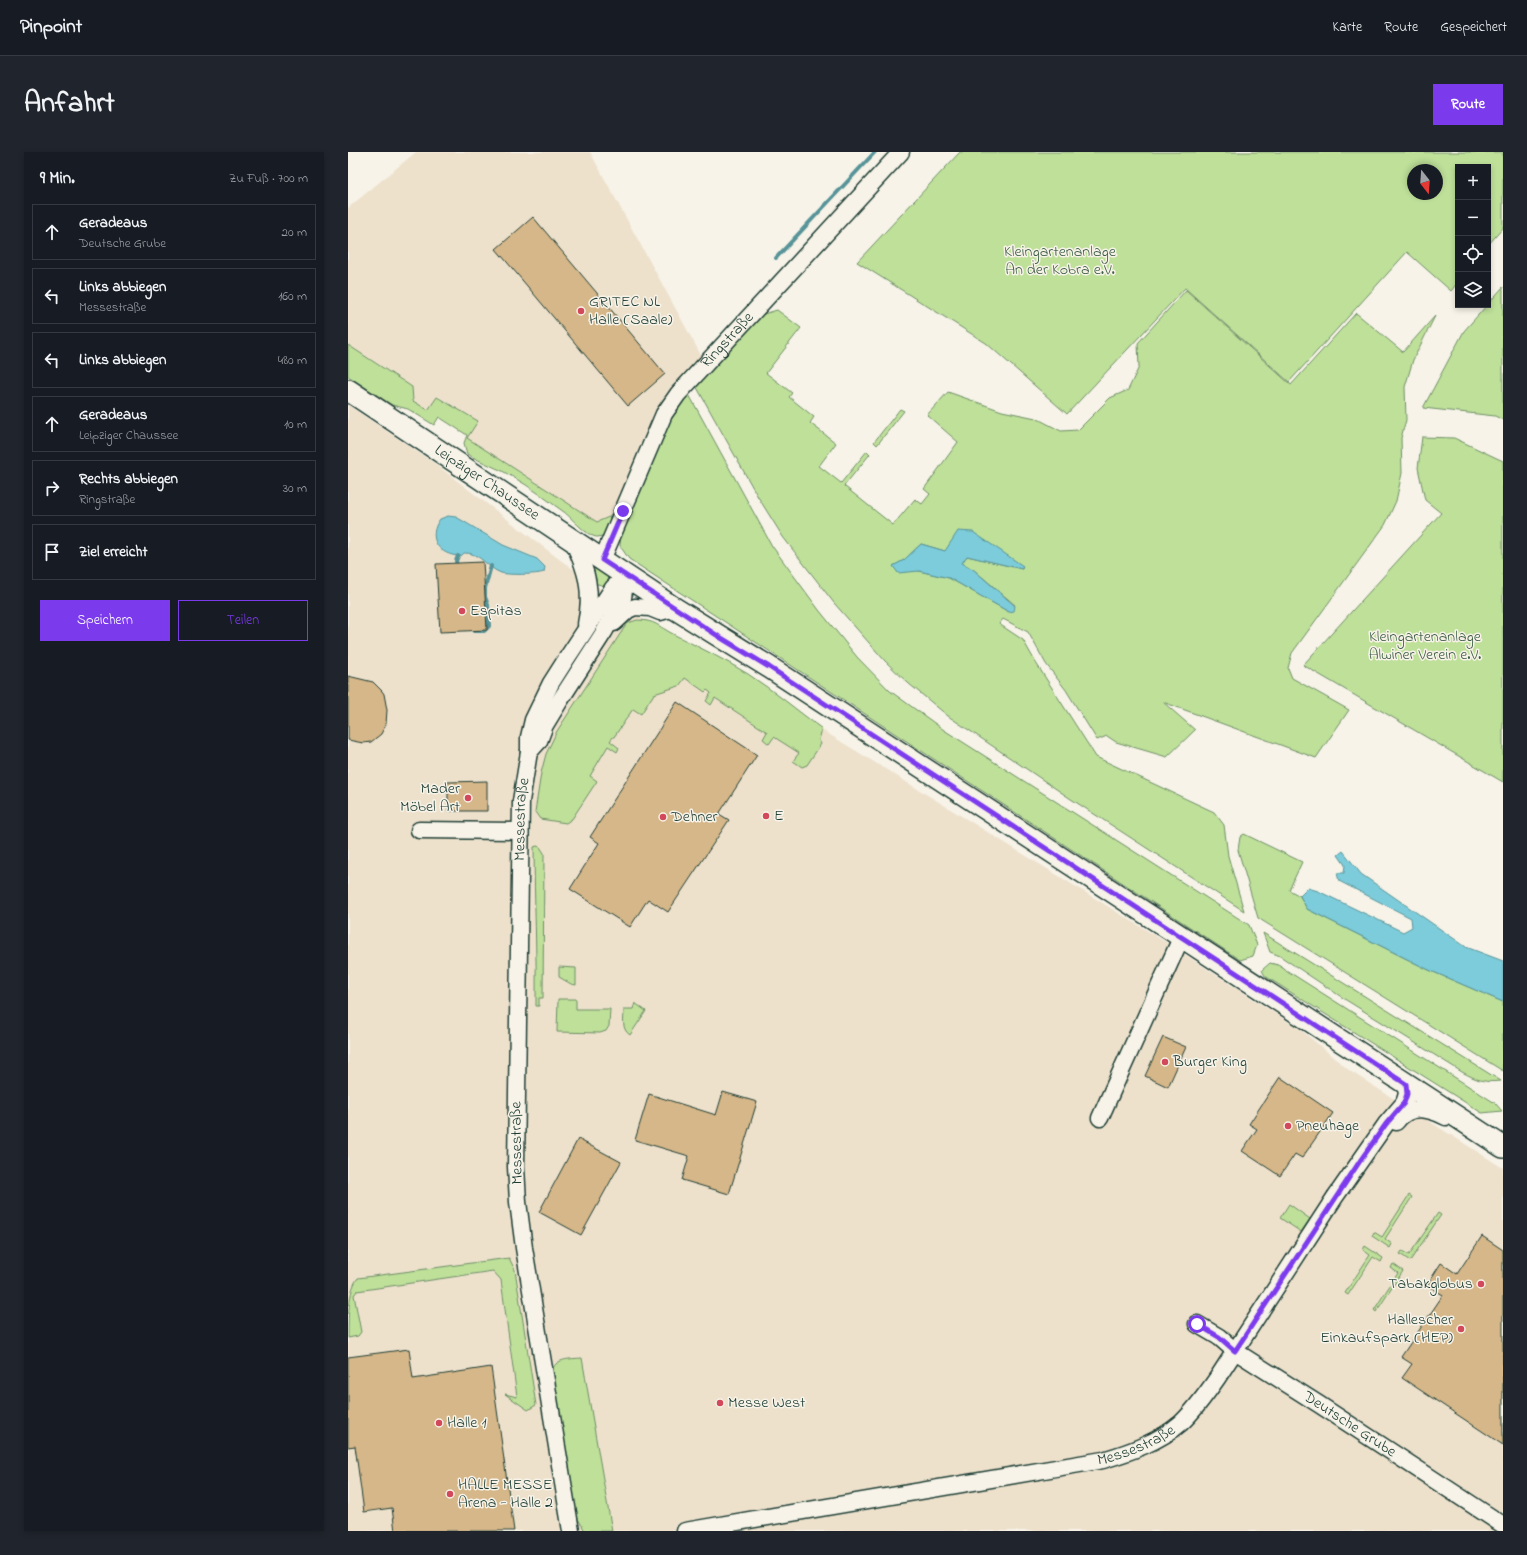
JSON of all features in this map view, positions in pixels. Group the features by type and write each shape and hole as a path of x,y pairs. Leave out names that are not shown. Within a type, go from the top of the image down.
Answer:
{"main road":[{"name":"Leipziger Chaussee","path":"348,390 674,608 769,667 1406,1084"},
{"path":"1406,1084 1503,1147"}],"street":[{"name":"Ringstraße","path":"602,560 664,414 678,394 901,152"},
{"name":"Messestraße","path":"572,541 580,558 590,589 589,611 584,631"},
{"name":"Messestraße","path":"571,1531 524,1248 516,1167 521,801 529,752 528,738 533,720 551,683 584,631 613,588 626,576"},
{"name":"Messestraße","path":"529,752 539,741 545,725 604,632 623,598 626,576"},
{"name":"Messestraße","path":"604,632 628,610 635,607 650,608 660,612 674,608"},
{"path":"419,830 520,832"},
{"path":"1100,1118 1181,938"},
{"name":"Messestraße","path":"685,1531 1094,1462 1124,1454 1162,1436 1181,1423 1203,1397 1235,1351 1360,1161 1386,1124 1404,1103 1407,1094 1406,1084"},
{"path":"1360,1161 1377,1146 1399,1118 1406,1112 1414,1109 1424,1109 1435,1112 1473,1128"},
{"name":"Deutsche Grube","path":"1197,1324 1219,1337 1235,1351 1503,1524"}],"shaded area":[{"path":"416,152 590,152 702,357 616,514 597,522 466,438 477,421 438,397 428,410 413,401 412,387 348,345 348,208"},
{"path":"348,405 434,463 559,559 644,620 1164,941 1301,1030 1350,1071 1503,1168 1503,1531 348,1531"}],"green space":[{"name":"Kleingartenanlage An der Kobra e.V.","path":"960,152 1503,152 1503,228 1491,242 1491,164 1455,164 1455,286 1451,291 1407,252 1289,382 1185,288 1067,414 986,343 857,262"},
{"path":"1503,287 1503,420 1495,416 1423,408 1464,331 1484,308 1491,308 1491,301"},
{"path":"1186,290 1291,385 1356,313 1403,352 1435,316 1413,360 1405,387 1406,420 1401,438 1402,473 1396,501 1385,525 1292,653 1288,668 1292,678 1349,710 1316,758 1163,702 1195,730 1167,757 1116,742 1107,736 1097,740 1066,690 1046,664 1028,632 1003,619 999,624 1023,640 1096,757 1214,812 1224,825 1228,856 1244,911 1071,799 948,716 908,683 885,661 834,603 783,537 758,497 695,384 757,316 777,310 801,328 766,373 792,393 789,397 814,417 810,423 836,443 819,466 841,483 867,451 870,454 844,486 893,525 915,499 922,504 930,494 924,489 958,442 927,415 948,392 1002,411 1036,418 1061,431 1078,430 1110,398 1128,390 1139,367 1138,343","holes":["921,544 945,551 1023,566 1022,569 967,556 962,563 974,570 1015,605 1009,612 949,578 893,566 904,560"]},
{"path":"348,345 412,387 413,401 428,410 437,397 478,421 467,438 597,522 616,514 607,531 598,537 589,534 564,512 526,485 508,474 467,454 464,443 467,435 439,417 434,425 408,409 392,405 348,376"},
{"path":"687,391 772,546 819,610 857,657 890,691 944,730 1249,925 1257,945 1253,956 1240,960 629,559 620,546 621,531 674,409"},
{"path":"900,409 904,411 877,445 874,442"},
{"name":"Kleingartenanlage Alwiner Verein e.V.","path":"1422,437 1454,438 1503,461 1503,782 1303,665 1441,513 1425,500 1418,468"},
{"path":"591,564 612,579 607,587 598,584 594,585"},
{"path":"637,620 648,621 656,624 748,674 822,729 819,740 821,744 807,765 802,767 793,761 799,753 774,737 769,744 763,739 767,732 715,698 711,705 706,701 711,693 707,690 705,692 685,678 679,686 654,694 641,714 633,709 610,741 619,748 617,752 608,746 590,776 597,781 572,819 566,823 540,819 535,812 541,773 546,754 557,731 624,628 628,623"},
{"path":"1244,834 1302,862 1289,890 1300,896 1307,909 1429,970 1503,1002 1503,1071 1258,918 1238,850 1240,837"},
{"path":"534,847 540,847 544,853 543,998 539,998 539,1006 536,1006 534,867"},
{"path":"1263,933 1501,1081 1490,1082 1476,1079 1467,1075 1346,1000 1280,956 1270,952"},
{"path":"1270,963 1278,965 1495,1103 1502,1111 1482,1113 1265,976 1262,970"},
{"path":"559,967 576,968 576,985 571,984 559,977"},
{"path":"558,999 576,999 576,1009 610,1009 609,1026 606,1031 600,1033 557,1032"},
{"path":"635,1003 646,1011 630,1035 624,1027 624,1009 633,1009"},
{"path":"1409,1195 1412,1197 1385,1239 1392,1244 1390,1248 1372,1236 1374,1232 1382,1237"},
{"path":"1289,1204 1310,1219 1301,1232 1280,1218"},
{"path":"1438,1213 1441,1215 1410,1261 1400,1254 1402,1251 1409,1255"},
{"path":"1365,1246 1383,1258 1381,1262 1373,1257 1348,1295 1345,1293 1370,1255 1363,1250"},
{"path":"509,1258 515,1270 536,1405 528,1410 505,1394 517,1397 501,1280 493,1271 357,1291 354,1295 361,1332 358,1336 348,1338 350,1297 358,1278"},
{"path":"1393,1264 1403,1271 1376,1312 1374,1310 1398,1273 1391,1268"},
{"path":"582,1358 612,1531 585,1531 577,1517 552,1372 553,1367 563,1360"}],"water":[{"path":"448,516 456,517 503,545 537,559 545,567 544,572 535,574 501,573 470,553 464,553 461,556 446,553 437,545 434,533 440,519"},
{"path":"958,531 973,532 1023,566 1022,569 967,556 962,563 974,570 1015,606 1014,611 1009,612 949,578 919,571 898,573 893,566 904,560 921,544 945,551"},
{"path":"1343,851 1361,874 1466,947 1503,961 1503,1002 1429,970 1307,909 1300,896 1308,888 1318,891 1403,932 1412,927 1411,918 1339,881 1337,873 1344,873 1345,865 1338,855"}],"building":[{"name":"GRITEC NL Halle (Saale)","path":"533,217 665,374 628,406 496,249"},
{"name":"Espitas","path":"483,562 487,630 440,632 436,564"},
{"path":"348,676 373,682 384,694 387,710 386,724 381,734 371,742 363,743 348,740"},
{"name":"Dehner","path":"677,702 757,755 719,814 729,820 668,912 648,899 630,927 570,889 599,843 590,837"},
{"name":"Mader Möbel Art","path":"487,781 487,811 448,811 448,782"},
{"path":"1163,1037 1186,1047 1168,1087 1145,1076"},
{"name":"Pneuhage","path":"1280,1077 1333,1113 1302,1158 1295,1154 1280,1176 1242,1151 1257,1129 1249,1124"},
{"path":"723,1092 757,1102 729,1194 682,1180 689,1156 635,1140 649,1094 716,1115"},
{"path":"578,1139 621,1162 581,1235 539,1212"},
{"name":"Hallescher Einkaufspark (HEP)","path":"1482,1236 1503,1250 1503,1445 1402,1378 1412,1364 1401,1357 1443,1295 1427,1285 1441,1263 1457,1274"},
{"path":"409,1349 413,1379 491,1367 514,1531 395,1531 392,1508 364,1512 355,1446 348,1447 348,1357"}],"waterway":[{"path":"776,258 875,152"},
{"path":"458,556 456,561 458,569"},
{"path":"471,627 475,631 484,631 489,626 488,605 485,597 485,588 491,566"}],"place":[{"name":"GRITEC NL Halle (Saale)","path":"581,311"},
{"name":"Espitas","path":"462,611"},
{"name":"Mader Möbel Art","path":"468,798"},
{"name":"E","path":"766,816"},
{"name":"Dehner","path":"663,817"},
{"name":"Burger King","path":"1165,1062"},
{"name":"Pneuhage","path":"1288,1126"},
{"name":"Tabakglobus","path":"1481,1284"},
{"name":"Hallescher Einkaufspark (HEP)","path":"1461,1329"},
{"name":"Messe West","path":"720,1403"},
{"name":"Halle 1","path":"439,1423"},
{"name":"HALLE MESSE Arena - Halle 2","path":"450,1494"}],"route":[{"path":"623,511 602,560 674,608 769,667 1406,1084 1407,1094 1404,1103 1386,1124 1360,1161 1235,1351 1219,1337 1197,1324"}]}
